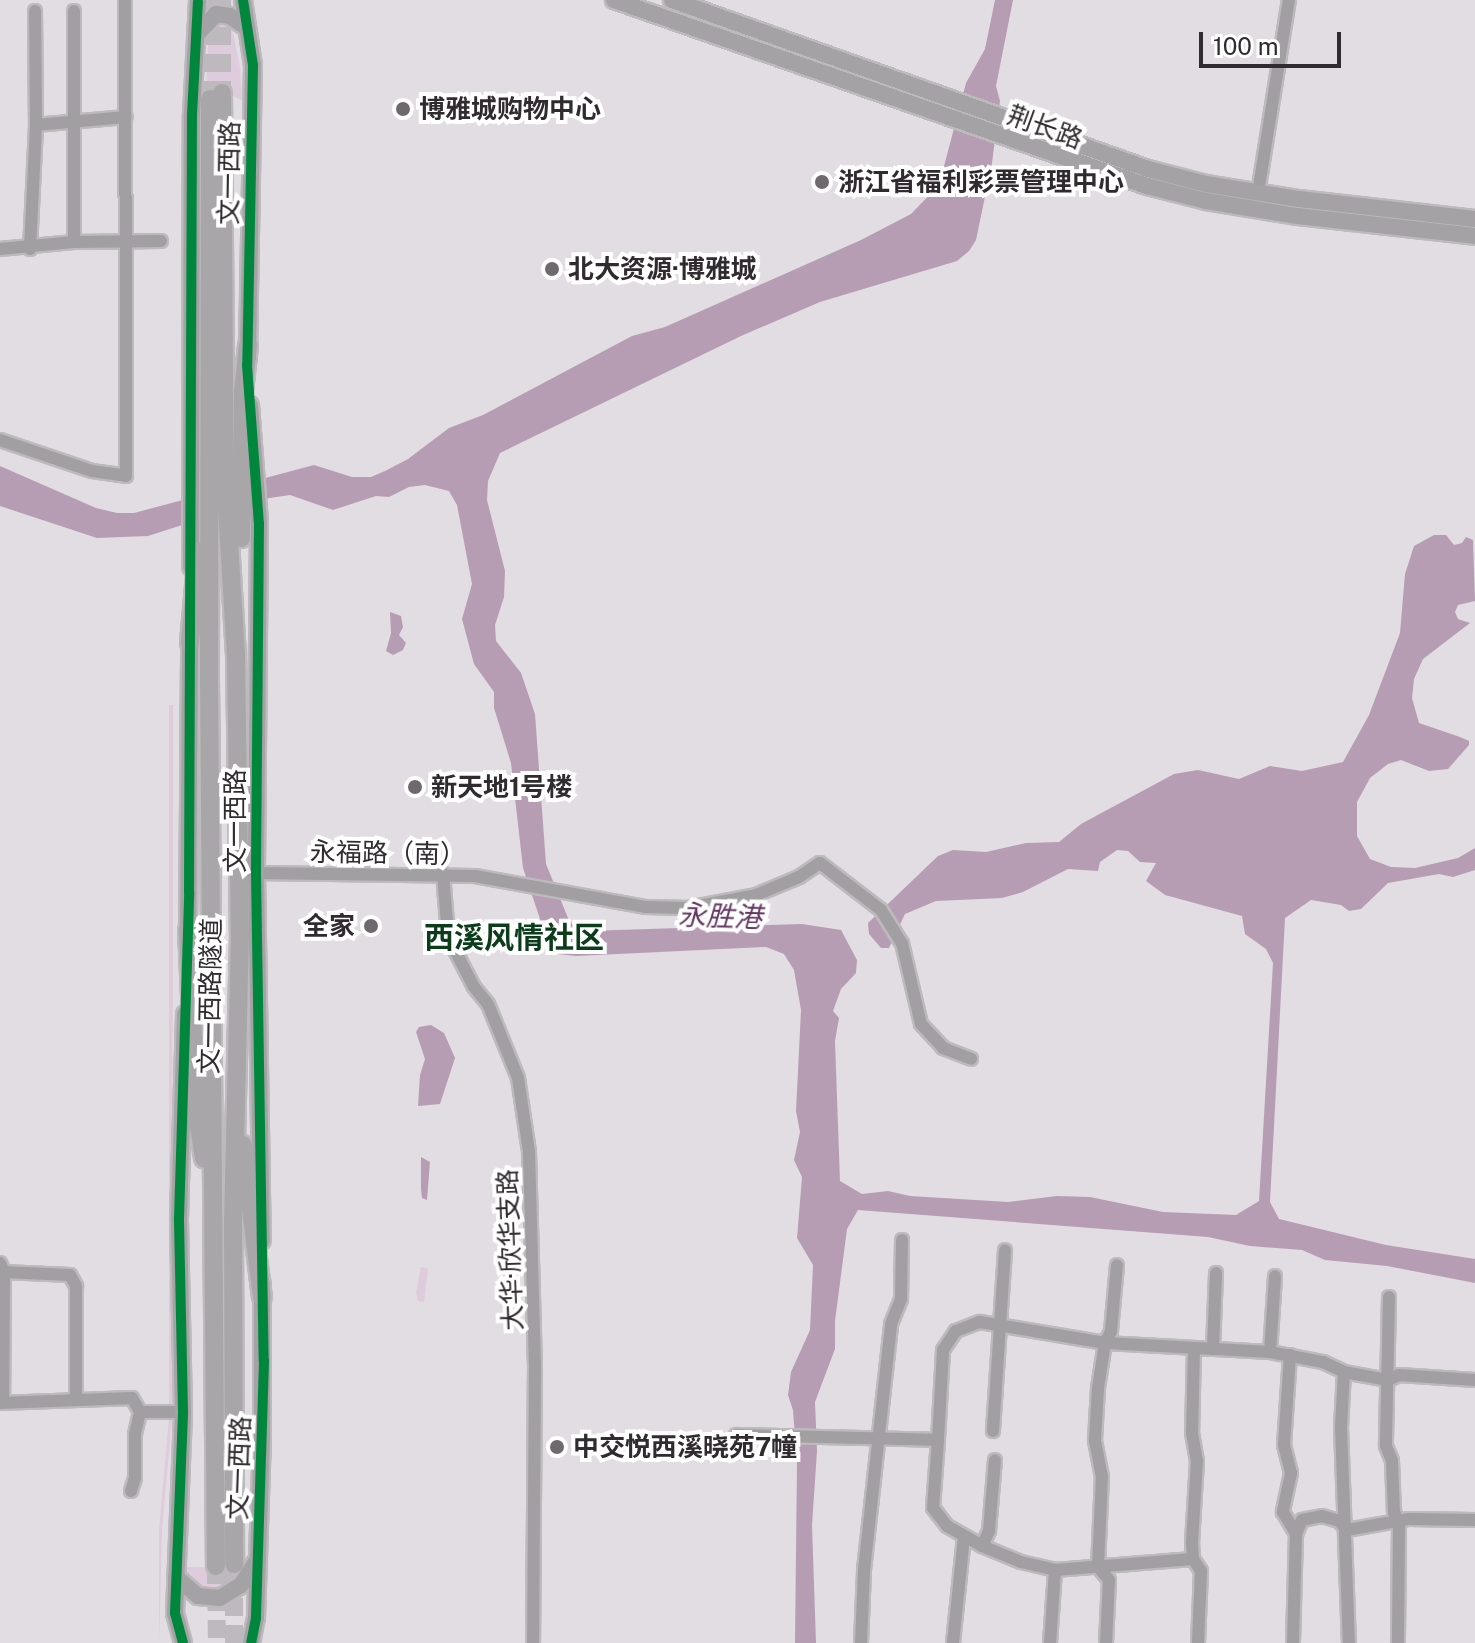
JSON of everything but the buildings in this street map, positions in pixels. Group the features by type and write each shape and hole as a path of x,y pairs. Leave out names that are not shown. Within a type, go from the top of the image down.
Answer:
{"highway":[{"name":"文一西路隧道","path":"221,476 200,529 213,1204 225,1565 234,1077 240,936 236,655 243,528 221,476 209,429 216,96 221,476"},
{"path":"221,476 243,392 248,345"},
{"path":"190,643 200,529"},
{"path":"188,930 196,1109 213,1204"},
{"path":"234,1077 262,1297"}],"main road":[{"name":"文一西路","path":"198,0 192,115 221,476 243,528 256,873 262,1297 258,1558 256,1618 251,1643"},
{"name":"文一西路","path":"243,0 253,65 248,345"},
{"name":"荆长路","path":"614,0 951,118 1004,128 1148,169 1258,193 1475,219"},
{"name":"荆长路","path":"672,0 955,101 1087,167 1206,201 1298,216 1475,236"},
{"path":"196,36 216,14 230,16 246,27"},
{"name":"文一西路","path":"183,1643 175,1613 183,1412 181,1105 188,930 190,643"},
{"path":"176,1577 198,1596 220,1598 241,1585 258,1558"},
{"path":"175,1613 177,1643"}],"street":[{"path":"0,440 92,471 126,476 125,0"},
{"path":"1258,193 1289,0"},
{"path":"30,249 36,125 35,11"},
{"path":"74,11 74,242"},
{"path":"36,125 76,124 126,117"},
{"path":"0,249 30,249 74,242 126,244 161,241"},
{"name":"永福路（南）","path":"256,873 443,873 518,882 646,907 688,908 756,895 799,877 820,863 881,910 902,943 921,1024 943,1048 971,1059"},
{"name":"大华·欣华支路","path":"443,873 448,937 474,987 488,1004 518,1078 529,1152 535,1364 533,1643"},
{"path":"861,1643 864,1570 891,1324 901,1299 902,1240"},
{"path":"993,1431 1001,1326 999,1304 1005,1250"},
{"path":"1106,1643 1109,1580 1098,1567 1102,1477 1095,1440 1098,1388 1105,1343 1111,1331 1117,1265"},
{"path":"76,1400 76,1286 70,1275 2,1267 2,1403 132,1398 140,1412 135,1434 135,1478 131,1491"},
{"path":"1213,1349 1216,1273"},
{"path":"1270,1352 1275,1276"},
{"path":"1389,1297 1386,1446 1392,1461 1394,1512 1399,1523 1398,1643"},
{"path":"1193,1559 1055,1570 1021,1562 982,1546 947,1526 933,1508 943,1350 956,1331 980,1322 1105,1343 1270,1352 1323,1362 1344,1372 1388,1380 1399,1375 1475,1380"},
{"path":"1194,1348 1192,1433 1197,1461 1193,1559 1201,1571 1198,1643"},
{"path":"1290,1355 1284,1445 1291,1473 1283,1512 1296,1534"},
{"path":"1344,1372 1341,1427 1349,1643"},
{"path":"140,1412 183,1412"},
{"path":"736,1435 938,1440"},
{"path":"982,1546 989,1531 995,1460"},
{"path":"1293,1643 1296,1534 1302,1520 1322,1516 1339,1521 1347,1530"},
{"path":"1347,1530 1409,1519 1443,1517 1475,1520"},
{"path":"953,1643 964,1537"},
{"path":"1050,1643 1055,1570"}],"shaded area":[{"path":"995,0 1013,0 996,86 1000,101 992,163 976,240 969,251 957,261 820,302 741,336 500,453 488,481 487,500 505,571 504,597 495,625 496,641 521,673 535,714 546,864 568,918 575,928 587,931 802,924 841,930 857,960 856,973 841,989 833,1011 839,1018 835,1041 840,1181 862,1194 888,1191 910,1196 1008,1202 1057,1196 1090,1197 1163,1212 1236,1215 1259,1201 1273,963 1266,949 1245,934 1242,916 1165,895 1146,881 1156,863 1140,862 1128,851 1117,850 1100,862 1098,871 1068,869 1023,892 1002,898 936,901 905,914 889,948 881,948 869,934 868,923 938,856 953,850 986,852 1026,843 1059,842 1081,824 1174,774 1198,770 1239,779 1270,766 1302,771 1343,762 1369,715 1400,633 1405,574 1414,546 1434,535 1446,535 1454,545 1462,543 1466,537 1473,540 1475,601 1458,605 1455,612 1458,619 1470,623 1423,659 1414,679 1412,698 1419,723 1460,737 1469,741 1469,745 1448,769 1429,771 1401,760 1388,764 1370,778 1357,802 1357,836 1370,859 1391,867 1415,868 1458,858 1475,848 1475,870 1453,877 1439,874 1388,883 1361,909 1349,911 1341,905 1311,900 1285,918 1270,1202 1279,1219 1386,1245 1475,1259 1475,1283 1387,1266 1325,1260 1302,1250 1250,1246 1208,1237 858,1210 847,1229 835,1321 835,1349 815,1402 817,1451 812,1525 816,1643 795,1643 797,1463 793,1410 788,1395 791,1372 810,1330 813,1265 797,1238 802,1177 794,1160 800,1132 796,1111 801,1010 794,970 784,954 766,947 576,956 558,954 548,943 523,868 511,763 494,708 494,692 474,664 462,619 472,584 457,505 449,491 425,485 409,487 389,497 376,496 333,510 290,495 263,499 148,536 97,538 0,506 0,466 96,508 117,513 134,513 314,465 352,477 371,477 385,471 408,459 449,428 483,415 632,336 665,327 861,240 911,214 939,185 966,83 985,49"},
{"path":"231,22 240,67 242,100 225,93 206,97 209,23"},
{"path":"390,612 401,616 403,627 399,635 406,643 403,650 393,655 386,651 391,633"},
{"path":"169,705 173,705 172,1406 169,1406"},
{"path":"431,1025 444,1033 455,1058 440,1104 418,1106 420,1075 425,1059 416,1032 419,1027"},
{"path":"421,1157 430,1162 427,1200 422,1198"},
{"path":"421,1267 428,1269 424,1302 418,1301 416,1293"},
{"path":"169,1418 172,1418 162,1530 159,1643 159,1530"},
{"path":"187,1567 243,1568 232,1589 205,1594 187,1579"}],"tunnel":[{"path":"207,0 210,99"},
{"path":"222,0 222,93"},
{"path":"234,1564 234,1643"},
{"path":"216,1566 217,1643"}],"cycle path":[{"path":"243,0 253,65 247,365 259,523 256,873 264,1361 256,1618 251,1643"},
{"path":"183,1643 175,1613 183,1412 179,1218 189,892 192,115 198,2"}],"place":[{"name":"博雅城购物中心","path":"403,109"},
{"name":"浙江省福利彩票管理中心","path":"822,182"},
{"name":"北大资源·博雅城","path":"552,269"},
{"name":"新天地1号楼","path":"415,787"},
{"name":"全家","path":"371,926"},
{"name":"中交悦西溪晓苑7幢","path":"557,1447"}],"district":[{"name":"西溪风情社区","path":"514,937"}],"water label":[{"name":"永胜港","path":"720,916"}]}
